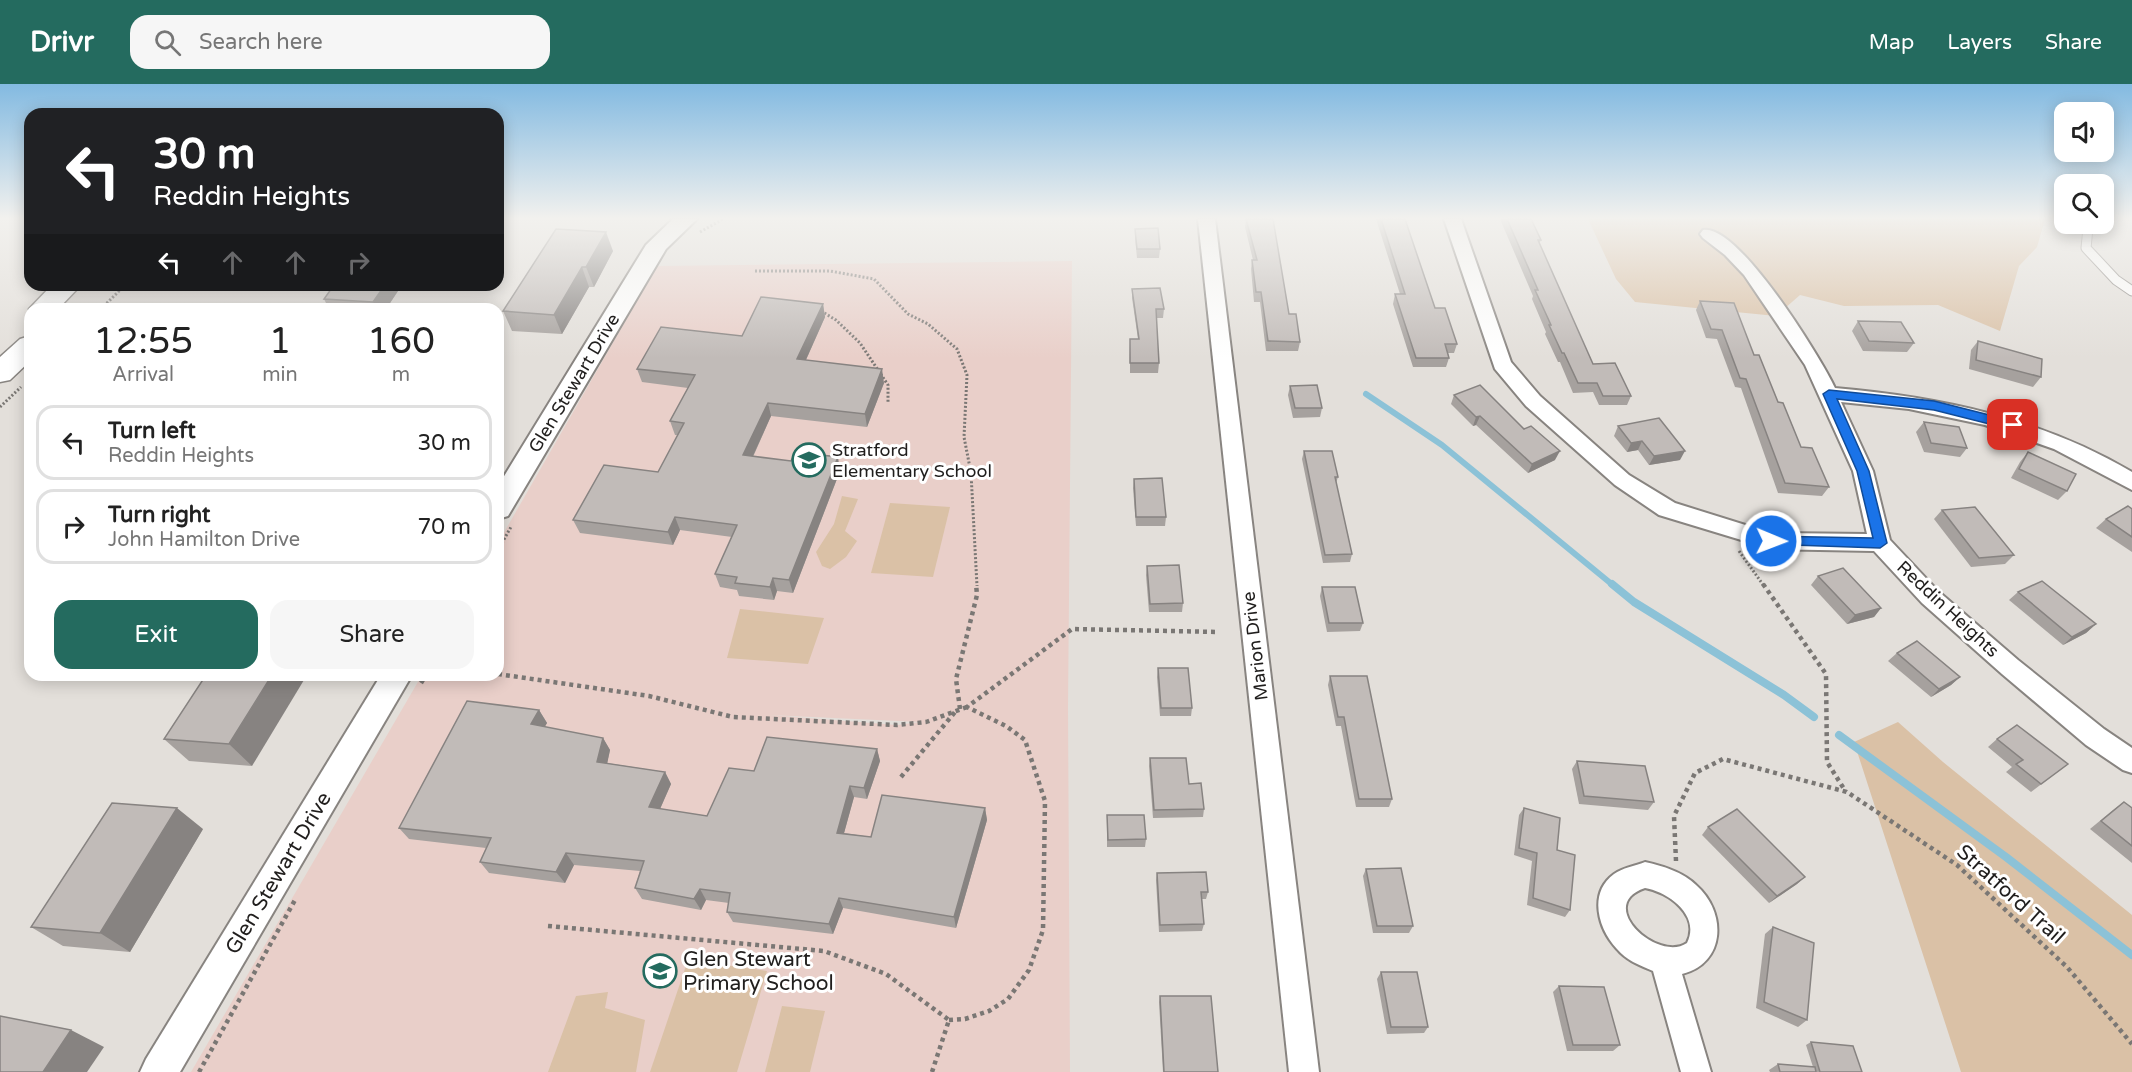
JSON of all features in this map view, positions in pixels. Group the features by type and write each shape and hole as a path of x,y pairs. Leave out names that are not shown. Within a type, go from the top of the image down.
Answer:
{"highway":[{"path":"48,303 62,291"},
{"path":"74,303 87,291"},
{"path":"0,348 24,326"},
{"path":"11,379 24,356"}],"street":[{"name":"Glen Stewart Drive","path":"504,499 647,265"},
{"name":"Marion Drive","path":"1211,265 1304,1072"},
{"path":"1467,265 1502,364 1533,401 1622,480 1667,508 1771,541 1880,543"},
{"name":"Reddin Heights","path":"1744,265 1814,364 1829,394 1863,471 1880,543 1930,597 2010,667 2095,737 2132,762"},
{"path":"1829,394 1934,405 1999,420 2068,445 2132,482"},
{"name":"Glen Stewart Drive","path":"159,1072 394,681"},
{"path":"1645,875 1661,878 1677,885 1699,909 1704,923 1705,936 1701,948 1692,957 1679,961 1664,961 1649,957 1634,948 1622,936 1612,915 1612,894 1619,883 1631,877 1645,875"},
{"path":"1664,961 1696,1072"}],"lane":[{"path":"2102,265 2116,280 2132,291"}],"path":[{"path":"755,271 830,271 874,279 908,314 928,324 957,349 967,375 964,437 971,473 977,594 956,679 958,710 901,777"},
{"path":"106,303 119,291"},
{"path":"820,310 836,320 860,343 888,385 888,403"},
{"path":"0,407 11,379"},
{"name":"Stratford Trail","path":"1722,527 1826,674 1827,762 1847,792"},
{"path":"504,675 649,696 733,717 897,725 926,722 967,706 1072,629 1219,632"},
{"path":"548,926 824,951 886,974 949,1020 965,1019 981,1014 1008,999 1029,970 1043,930 1045,801 1025,740 1006,726 967,706"},
{"name":"Stratford Trail","path":"1677,885 1674,816 1695,772 1723,759 1847,792 1957,865 2067,967 2132,1044"},
{"path":"199,1072 269,950"},
{"path":"932,1072 949,1020"}],"shaded area":[{"path":"1072,265 1068,707 1070,1072 191,1072 419,681 504,681 504,533 657,266","holes":["769,715 920,722 897,725"]},
{"path":"1610,265 2020,265 2000,331 1938,305 1844,306 1800,295 1776,316 1635,302 1616,279"},
{"path":"842,496 858,499 845,531 857,541 846,557 830,569 822,566 816,552 834,524"},
{"path":"890,503 950,507 933,577 871,573"},
{"path":"740,609 824,618 808,664 727,658"},
{"path":"1898,722 1943,762 2132,915 2132,1072 1961,1072 1854,742"},
{"path":"688,960 767,971 737,1072 650,1072"},
{"path":"608,992 605,1008 645,1020 636,1072 548,1072 576,996"},
{"path":"782,1006 825,1011 810,1072 765,1072"}],"building":[{"path":"533,265 587,265 582,267 554,315 504,309"},
{"path":"1253,265 1281,265 1289,314 1296,314 1300,342 1268,341 1261,292 1256,292"},
{"path":"1396,265 1421,265 1435,308 1445,308 1457,344 1445,344 1449,358 1416,358 1395,294 1405,294"},
{"path":"1527,265 1549,265 1593,364 1615,363 1631,396 1603,396 1597,383 1578,383 1549,325 1551,325 1535,290 1538,290"},
{"path":"1160,288 1164,309 1156,309 1159,363 1130,363 1130,339 1139,339 1132,289"},
{"path":"330,291 381,291 373,302 324,299"},
{"path":"761,297 823,304 797,359 882,369 865,414 768,403 743,455 791,461 795,452 838,457 789,580 773,578 770,587 735,583 737,577 715,574 737,525 675,517 668,532 573,520 604,465 658,472 684,423 670,421 695,375 637,369 661,327 742,336"},
{"path":"1700,301 1734,303 1754,355 1759,355 1778,402 1783,403 1801,447 1812,448 1829,487 1785,483 1746,379 1740,378 1722,330 1711,329"},
{"path":"1858,321 1901,322 1914,343 1869,341"},
{"path":"1978,341 2042,359 2041,377 1976,360"},
{"path":"1317,385 1322,408 1295,408 1290,386"},
{"path":"1480,385 1524,429 1531,426 1560,451 1532,464 1480,416 1476,417 1454,395"},
{"path":"1659,418 1685,451 1654,456 1642,441 1631,443 1618,426"},
{"path":"1924,422 1959,427 1967,448 1931,443"},
{"path":"1304,451 1332,451 1338,477 1335,477 1352,554 1325,555"},
{"path":"2028,452 2076,474 2067,491 2019,469"},
{"path":"1162,478 1166,517 1136,517 1134,479"},
{"path":"2128,506 2132,509 2132,537 2106,519"},
{"path":"1975,507 2014,555 1979,558 1942,510"},
{"path":"1179,565 1183,603 1150,604 1147,566"},
{"path":"1843,568 1881,608 1855,615 1818,576"},
{"path":"2042,581 2096,624 2072,637 2018,592"},
{"path":"1322,587 1355,587 1363,623 1329,623"},
{"path":"1917,641 1960,677 1939,689 1897,653"},
{"path":"1158,668 1188,668 1192,708 1161,708"},
{"path":"1330,676 1367,676 1392,799 1359,799 1344,717 1338,717"},
{"path":"202,681 268,681 229,744 164,739"},
{"path":"467,701 539,710 531,724 603,738 597,762 665,772 649,807 707,816 729,768 754,771 767,737 877,749 864,788 850,786 837,833 871,837 882,795 985,808 954,917 839,898 829,924 727,912 730,893 700,889 694,899 635,888 644,861 566,853 556,872 480,862 491,838 399,828"},
{"path":"2017,725 2068,764 2041,784 2016,764 2023,760 1997,739"},
{"path":"1150,758 1186,758 1189,784 1201,783 1204,809 1154,810"},
{"path":"1577,761 1645,766 1654,802 1584,796"},
{"path":"2124,802 2132,808 2132,846 2101,821"},
{"path":"112,803 177,808 100,933 31,927"},
{"path":"1524,808 1560,818 1557,850 1575,855 1570,910 1533,898 1537,853 1519,848"},
{"path":"1737,809 1805,877 1777,896 1708,827"},
{"path":"1107,815 1144,815 1146,839 1108,840"},
{"path":"1401,868 1413,926 1377,926 1366,869"},
{"path":"1206,872 1208,892 1201,892 1204,924 1160,925 1157,873"},
{"path":"1773,927 1814,943 1807,1020 1764,1002"},
{"path":"1381,972 1417,972 1428,1027 1391,1027"},
{"path":"1559,986 1604,987 1620,1045 1573,1045"},
{"path":"1160,996 1211,996 1218,1072 1164,1072"},
{"path":"0,1016 71,1030 43,1072 0,1072"},
{"path":"1811,1042 1853,1046 1862,1072 1820,1072"},
{"path":"1778,1064 1815,1067 1816,1072 1780,1072"}],"waterway":[{"path":"1366,394 1442,445 1614,586"},
{"path":"1612,584 1634,602 1784,695 1814,717"},
{"path":"1839,735 2006,857 2132,955"}],"place":[{"name":"Stratford Elementary School","path":"809,460"},
{"name":"Glen Stewart Primary School","path":"660,971"}],"route":[{"path":"1771,541 1880,543 1863,471 1829,394 1934,405 2013,425"}]}
